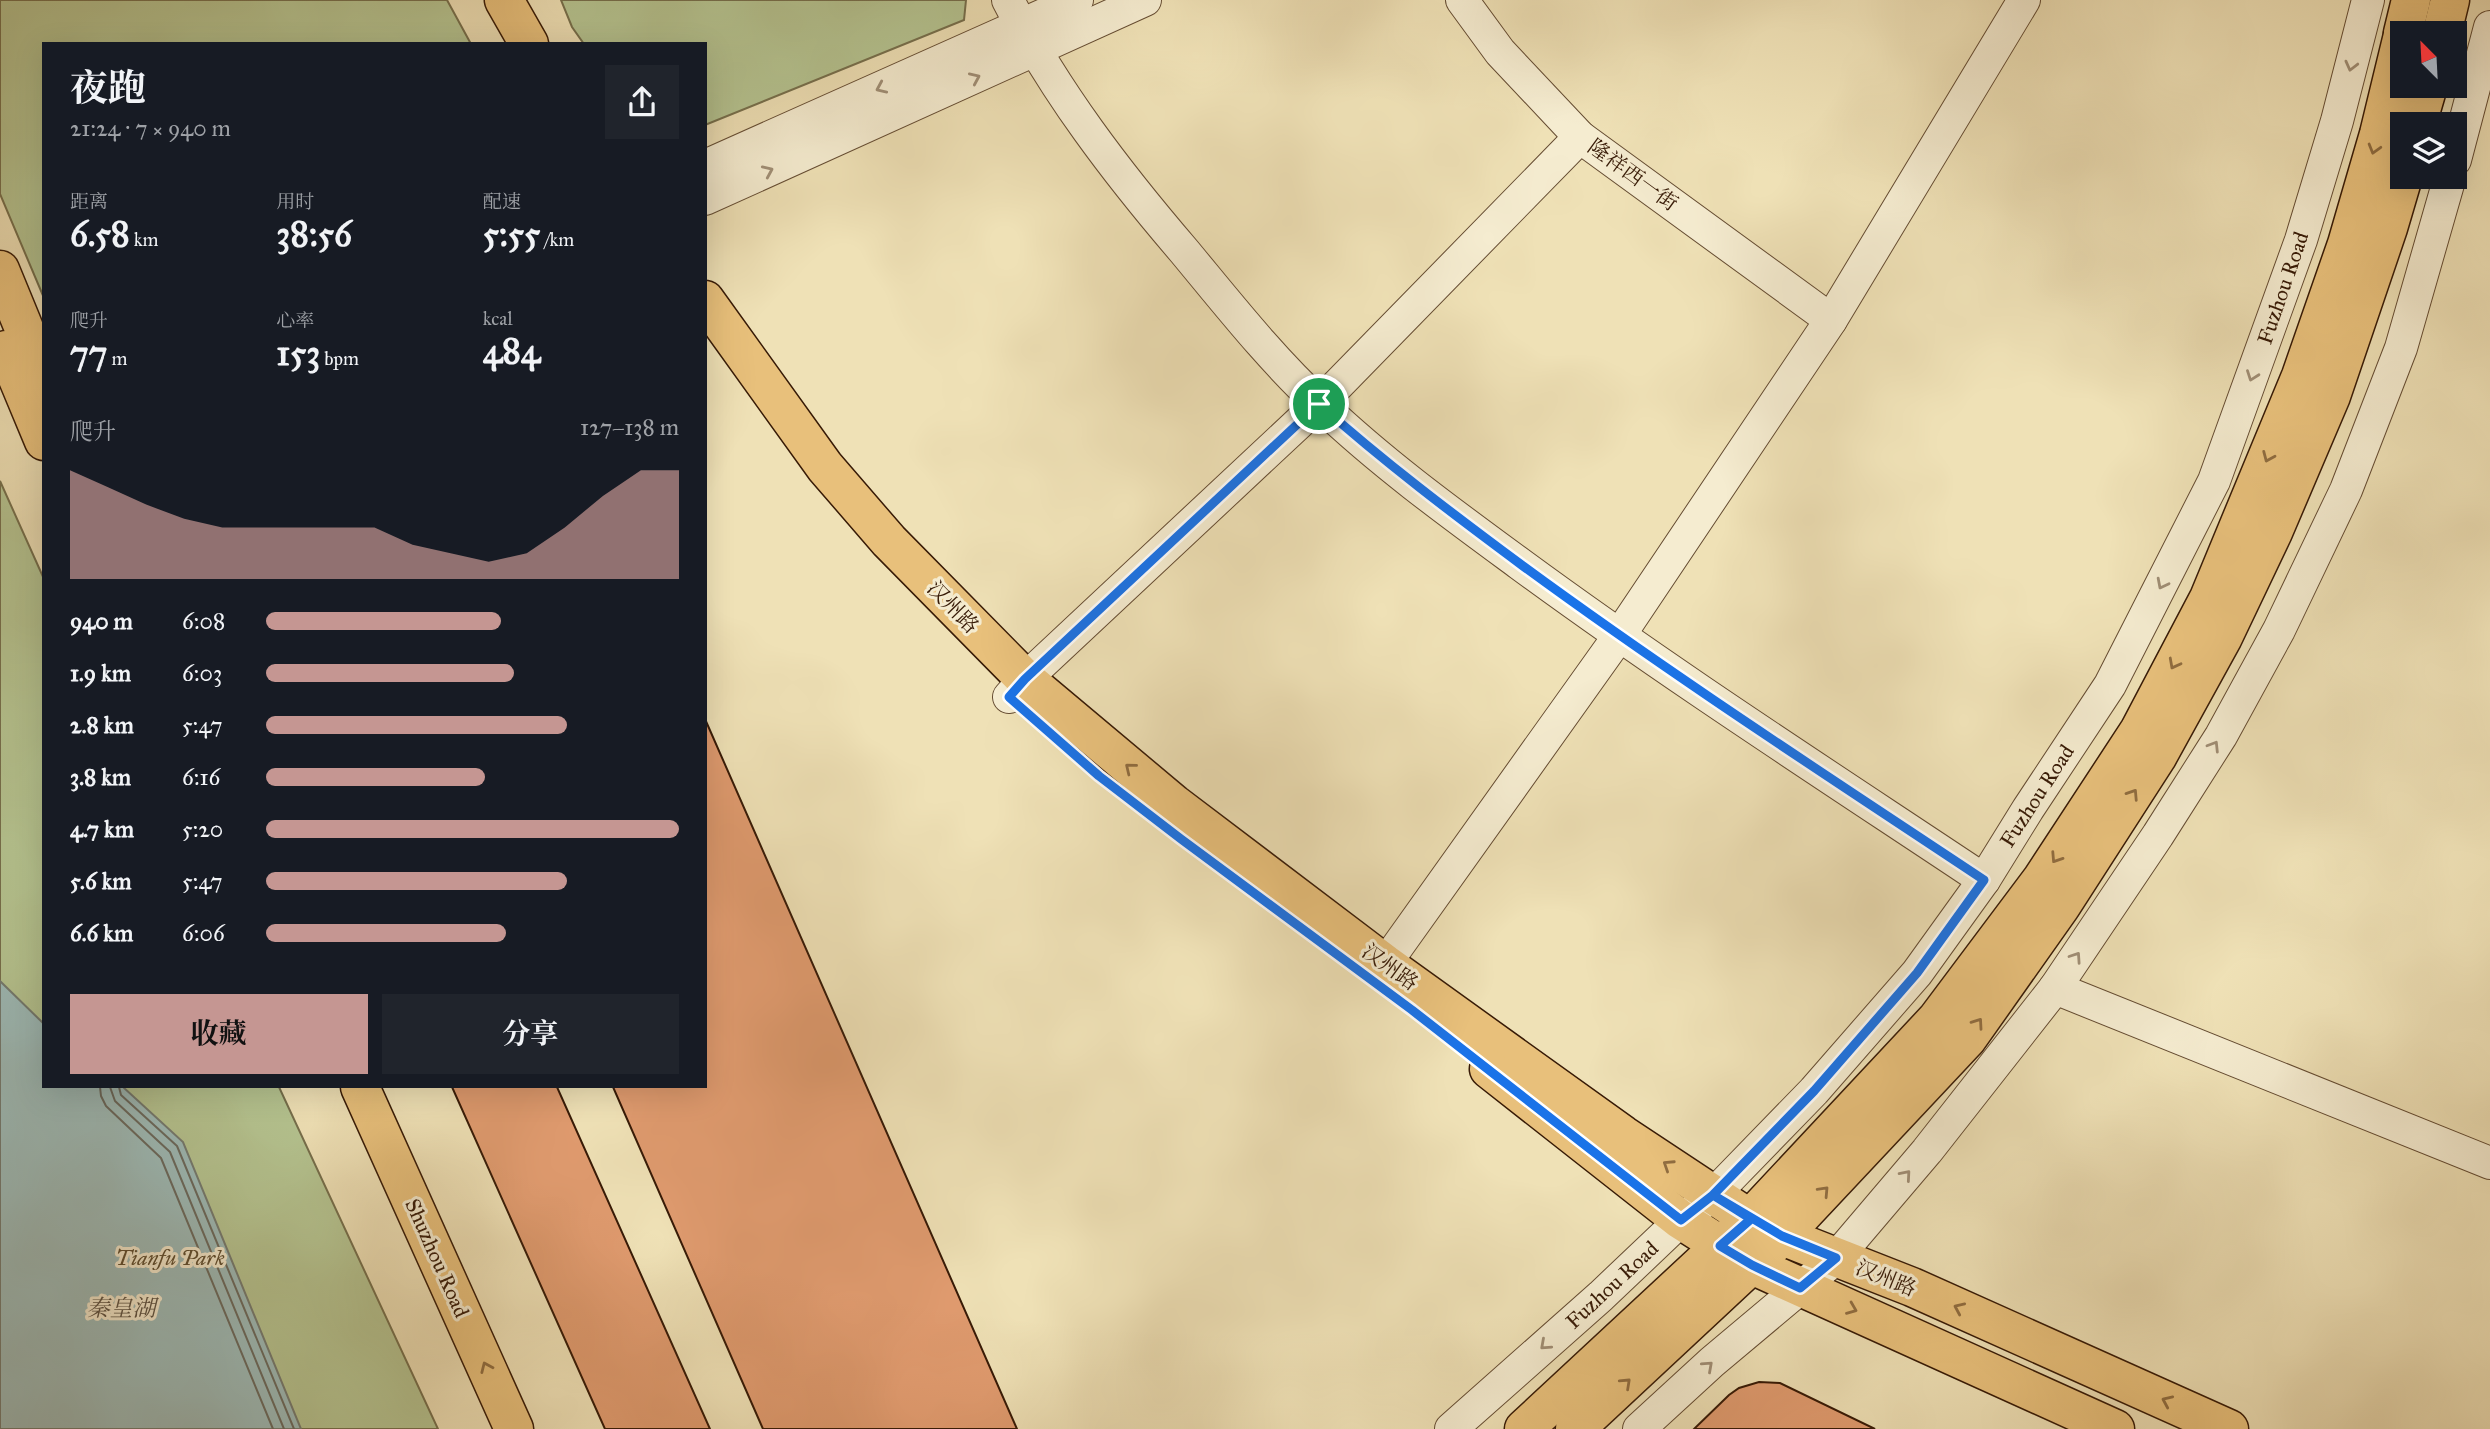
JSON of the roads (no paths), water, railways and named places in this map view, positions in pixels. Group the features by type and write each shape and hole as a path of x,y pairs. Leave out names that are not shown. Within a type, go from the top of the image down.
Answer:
{"main road":[{"path":"504,0 528,42"},
{"path":"531,0 552,42"},
{"path":"2406,21 2411,0"},
{"path":"2445,21 2450,0"},
{"path":"1766,1228 1937,1020 2042,879 2139,732 2209,598 2301,376 2347,244 2390,88"},
{"path":"1524,1429 1736,1255 1967,1039 2061,906 2157,758 2223,638 2273,532 2331,396 2399,189"},
{"path":"0,270 42,372"},
{"name":"汉州路","path":"707,303 825,467 1017,688 1120,792 1412,1010 1681,1220 1736,1255 1800,1288 1863,1313 2115,1429"},
{"path":"0,335 42,436"},
{"name":"汉州路","path":"707,344 744,402 838,519 942,633 1385,964 1623,1135 1766,1228 1912,1287 2229,1429"},
{"name":"Shuzhou Road","path":"334,1088 486,1429"},
{"name":"Shuzhou Road","path":"360,1088 514,1429"},
{"path":"1575,1429 1736,1255"}],"street":[{"path":"707,165 1077,0"},
{"path":"707,198 1021,26 1146,0"},
{"name":"隆祥西一街","path":"1462,0 1500,52 1580,137 1831,320"},
{"path":"1385,964 1619,636 1831,320 2024,0"},
{"name":"Fuzhou Road","path":"1451,1429 1601,1296 1681,1220 1713,1195 1814,1091 1909,983 1984,880 2110,685 2214,481 2301,240 2337,121 2368,0"},
{"path":"1021,26 1136,195 1267,349 1319,404 1366,446 1619,636 1984,880"},
{"path":"2468,72 2490,27"},
{"path":"1017,688 1319,404 1580,137"},
{"path":"1639,1429 1712,1362 1836,1258 1927,1151 2055,988 2158,835 2221,736 2279,630 2346,490 2401,348 2447,189"},
{"path":"2055,988 2490,1163"}],"water":[{"name":"秦皇湖","path":"0,981 42,1022 42,1088 124,1088 183,1142 301,1429 0,1429"}],"park label":[{"name":"Tianfu Park","path":"170,1258"}]}
